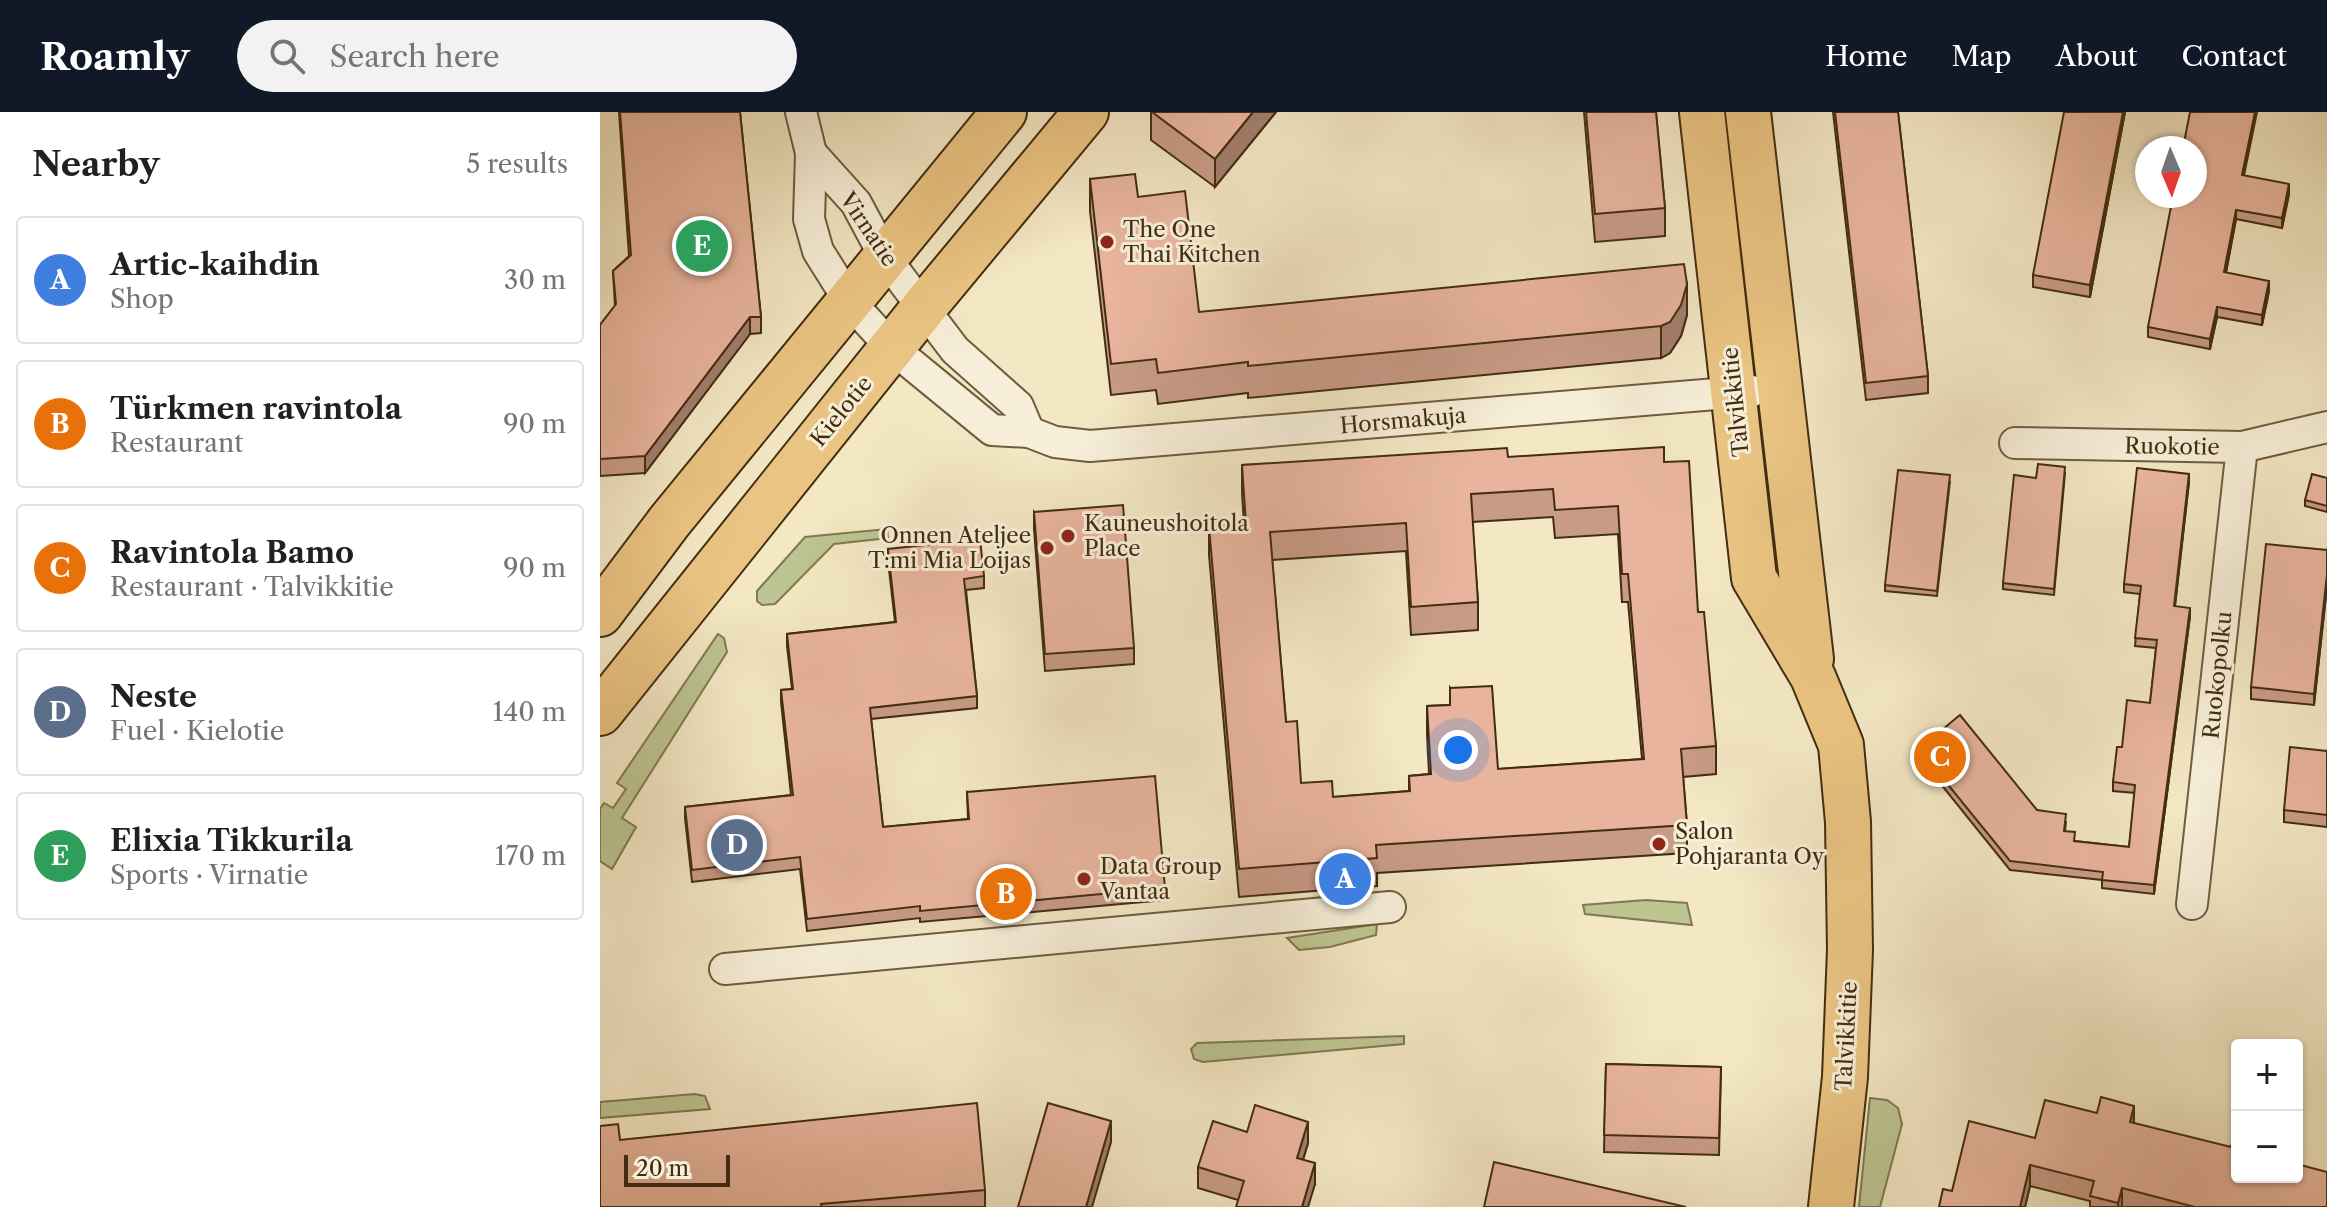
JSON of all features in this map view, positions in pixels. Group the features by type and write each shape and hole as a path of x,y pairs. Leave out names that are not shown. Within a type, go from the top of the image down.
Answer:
{"main road":[{"path":"600,614 669,522 1004,112"},
{"name":"Kielotie","path":"600,713 925,306 1086,112"},
{"name":"Talvikkitie","path":"1702,112 1754,578 1813,677 1841,745 1848,822 1850,950 1845,1077 1831,1207"},
{"name":"Talvikkitie","path":"1748,112 1813,677"}],"street":[{"name":"Virnatie","path":"801,112 811,153 809,219 818,251 850,302 892,348"},
{"name":"Virnatie","path":"811,153 856,203 886,259 925,306"},
{"path":"925,306 955,350 1018,406 1029,432"},
{"name":"Horsmakuja","path":"892,348 992,430 1029,432 1055,442 1090,446 1778,389"},
{"name":"Ruokotie","path":"2015,443 2242,447 2327,427"},
{"name":"Ruokopolku","path":"2192,904 2242,447"},
{"path":"725,969 1390,907"}],"green space":[{"path":"887,529 888,538 834,544 775,604 762,605 757,601 757,591 805,537"},
{"path":"718,634 724,638 727,652 622,818 636,827 612,869 600,861 600,809 604,803 613,808 626,789 617,783"},
{"path":"1646,900 1687,903 1692,925 1585,914 1583,905"},
{"path":"1377,924 1376,935 1330,947 1299,950 1287,938"},
{"path":"1404,1036 1404,1044 1203,1062 1194,1059 1191,1049 1197,1043"},
{"path":"695,1094 705,1096 710,1109 600,1118 600,1102"},
{"path":"1870,1098 1887,1100 1898,1108 1902,1124 1880,1207 1859,1207"}],"building":[{"path":"620,112 740,112 761,317 750,317 645,456 600,459 600,325 616,304 613,271 631,255"},
{"path":"1152,112 1253,112 1215,159"},
{"path":"1586,112 1656,112 1665,208 1595,214"},
{"path":"1835,112 1898,112 1928,376 1866,383"},
{"path":"2064,112 2123,112 2090,285 2033,275"},
{"path":"2190,112 2255,112 2242,175 2289,184 2282,218 2236,210 2224,272 2269,281 2262,315 2217,307 2210,339 2148,327 2171,208 2207,208 2207,136 2185,136"},
{"path":"1135,174 1138,197 1185,191 1199,312 1684,264 1687,284 1681,305 1670,322 1661,326 1248,366 1248,362 1158,373 1156,359 1111,364 1090,179"},
{"path":"1664,447 1664,462 1689,461 1698,612 1704,612 1716,746 1681,749 1687,825 1376,845 1377,858 1239,869 1209,527 1246,524 1242,465 1507,448 1508,457","holes":["1553,489 1555,510 1618,506 1622,574 1628,574 1644,759 1498,769 1492,686 1450,688 1450,705 1427,706 1431,774 1409,776 1410,791 1333,797 1332,781 1301,783 1297,721 1286,722 1270,532 1406,523 1411,607 1478,602 1471,494"]},
{"path":"2038,464 2065,467 2054,589 2003,583 2014,475 2036,478"},
{"path":"2137,468 2189,474 2174,606 2190,608 2154,885 2102,880 2103,872 2010,861 1919,749 1960,715 2037,810 2066,814 2064,831 2075,832 2074,841 2129,847 2135,785 2113,782 2117,747 2122,747 2127,700 2150,703 2157,640 2135,638 2141,586 2124,584"},
{"path":"1898,470 1950,475 1937,591 1885,585"},
{"path":"2312,474 2327,478 2327,506 2305,500"},
{"path":"1123,505 1134,648 1045,654 1034,512"},
{"path":"980,539 984,576 964,579 977,696 870,708 883,827 969,819 967,792 1155,776 1165,888 920,911 920,906 807,919 800,857 692,870 685,807 793,795 781,690 793,689 787,634 896,622 888,549"},
{"path":"2266,544 2327,550 2314,694 2251,687"},
{"path":"2290,747 2327,751 2327,815 2284,810"},
{"path":"1606,1064 1721,1067 1719,1138 1604,1135"},
{"path":"2101,1097 2134,1106 2130,1122 2231,1147 2231,1183 2303,1183 2303,1166 2327,1172 2327,1207 2195,1207 2122,1188 2118,1203 2090,1196 2094,1181 2030,1165 2020,1207 1939,1207 1943,1189 1952,1191 1969,1121 2035,1138 2045,1100 2097,1113"},
{"path":"977,1103 985,1190 821,1204 822,1207 600,1207 600,1126 618,1124 620,1140"},
{"path":"1048,1103 1111,1121 1086,1207 1018,1207"},
{"path":"1255,1105 1308,1122 1297,1158 1315,1163 1302,1207 1236,1207 1244,1181 1198,1167 1213,1121 1247,1132"},
{"path":"1494,1162 1686,1207 1484,1207"}],"place":[{"name":"The One Thai Kitchen","path":"1107,242"},
{"name":"Elixia Tikkurila","path":"702,246"},
{"name":"Kauneushoitola Place","path":"1068,536"},
{"name":"Onnen Ateljee T:mi Mia Loijas","path":"1047,548"},
{"name":"Ravintola Bamo","path":"1940,757"},
{"name":"Salon Pohjaranta Oy","path":"1659,844"},
{"name":"Neste","path":"737,845"},
{"name":"Data Group Vantaa","path":"1084,879"},
{"name":"Artic-kaihdin","path":"1345,879"},
{"name":"Türkmen ravintola","path":"1006,894"}]}
